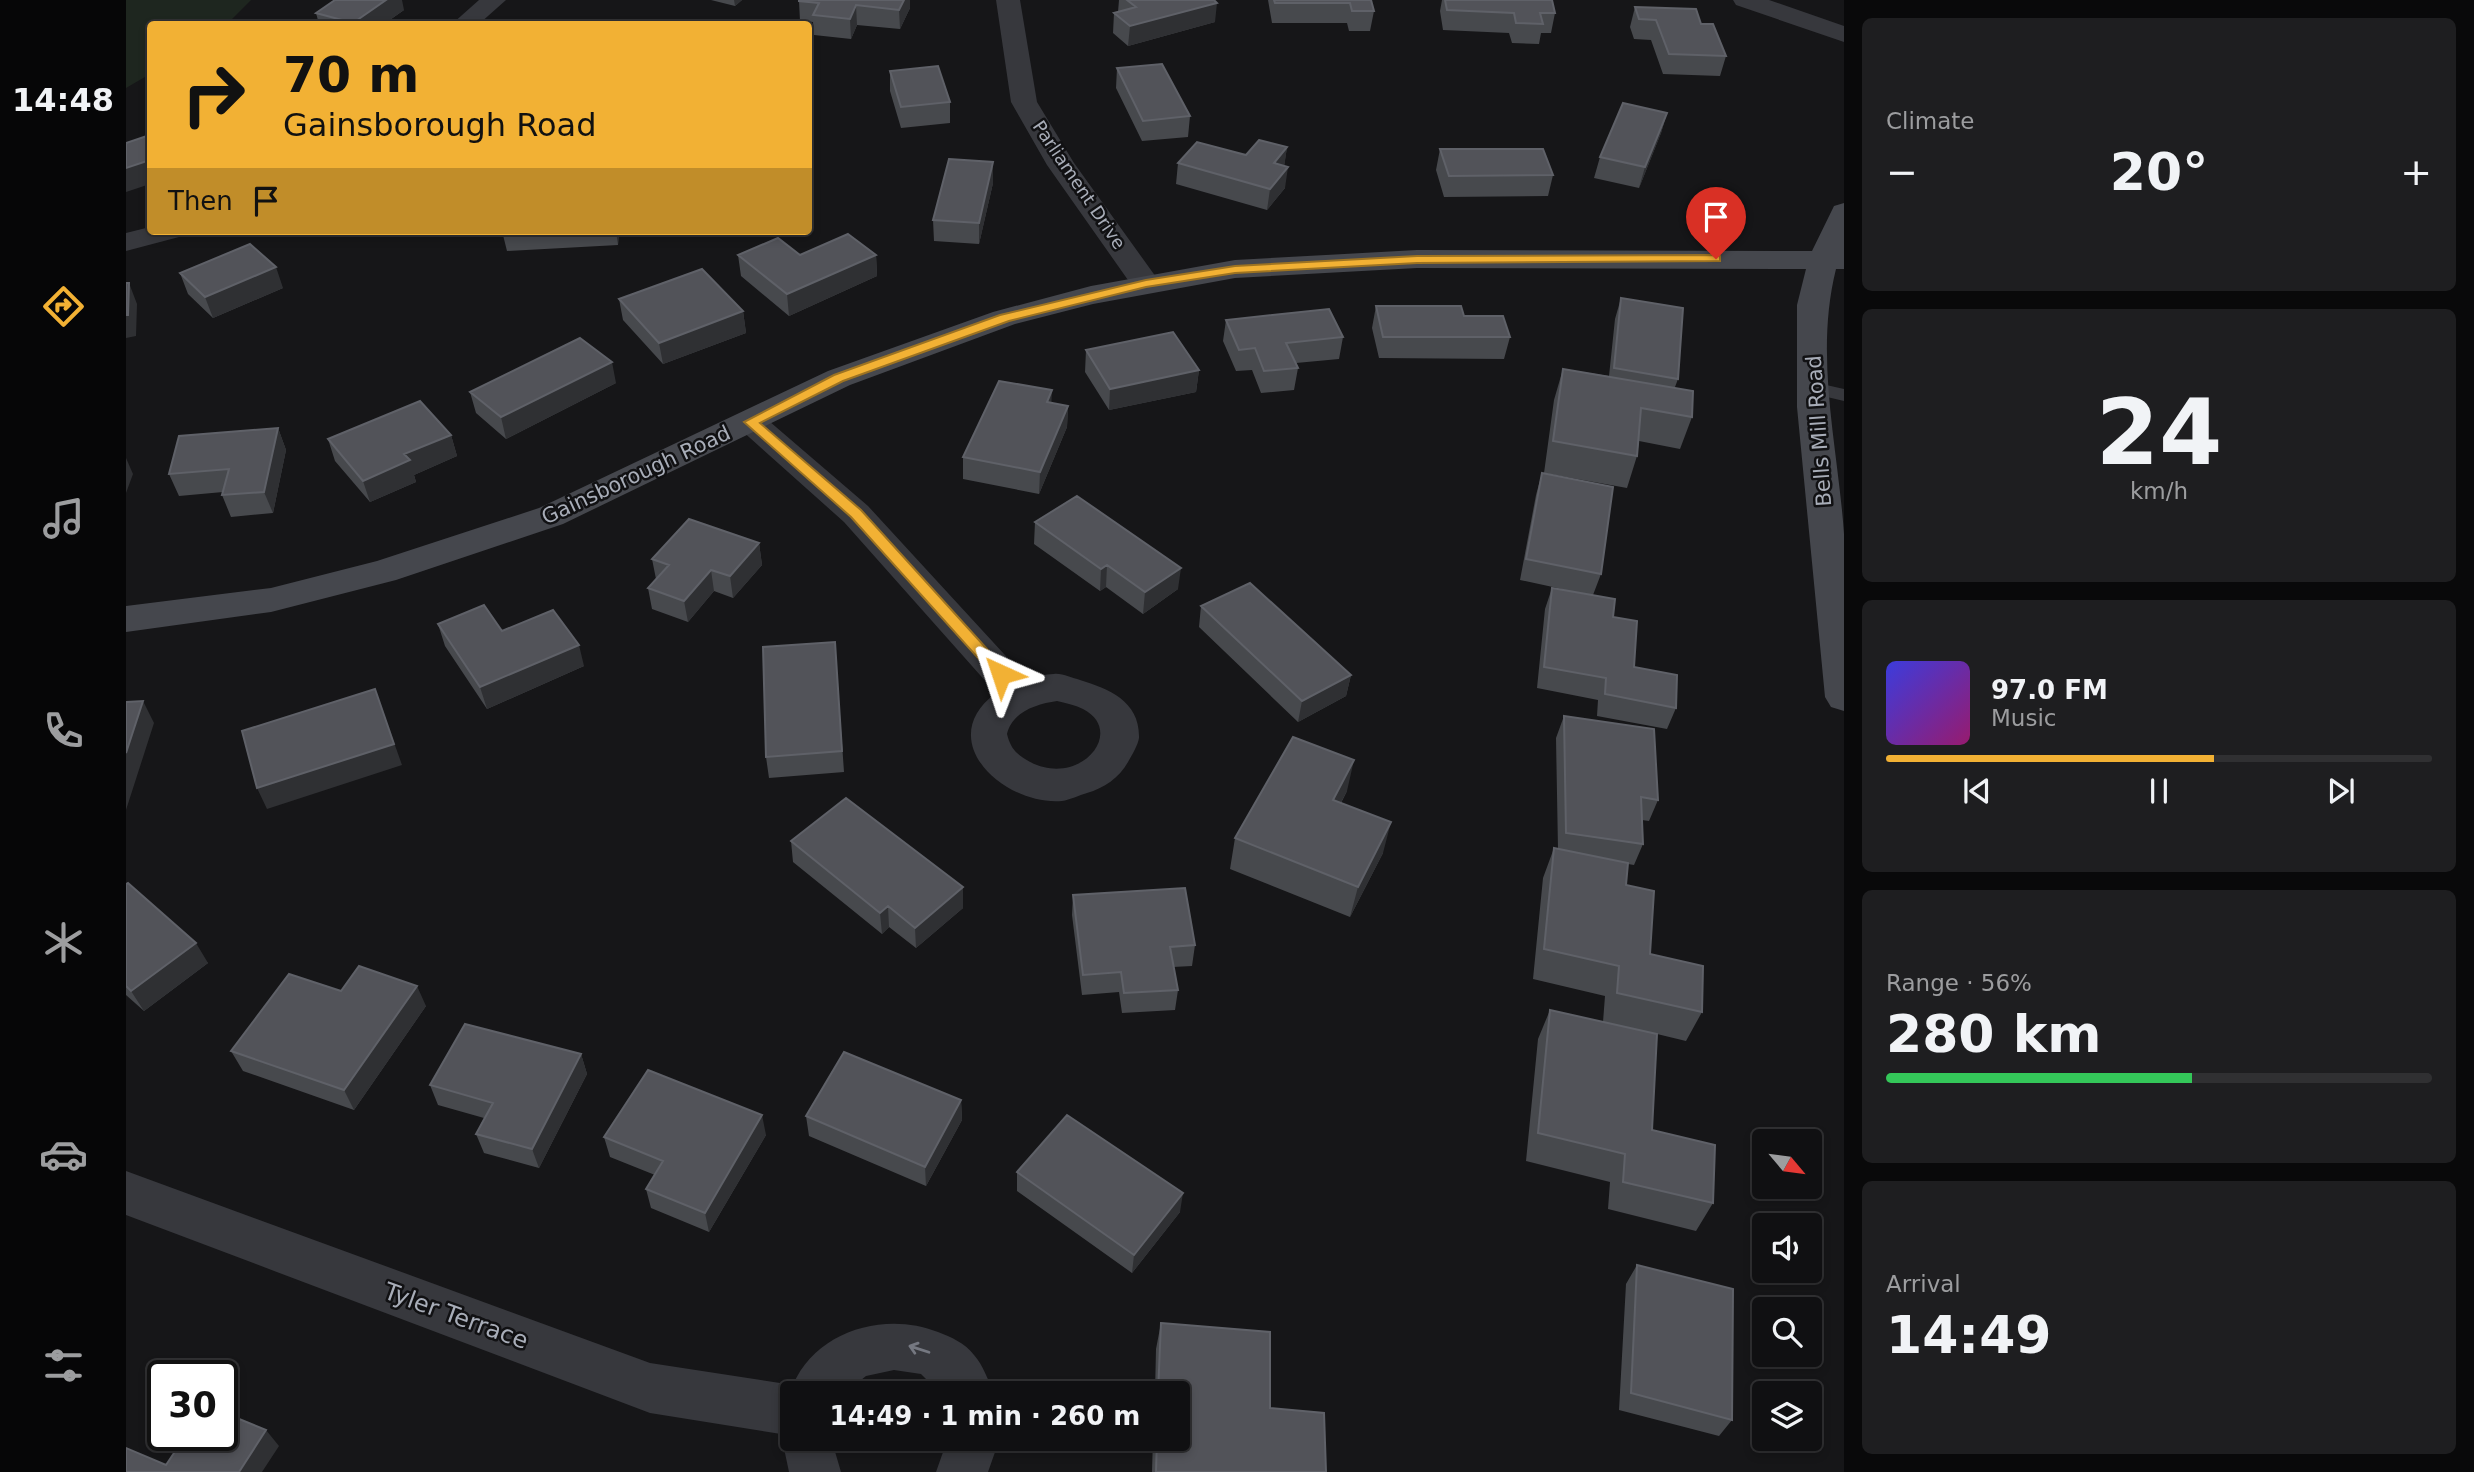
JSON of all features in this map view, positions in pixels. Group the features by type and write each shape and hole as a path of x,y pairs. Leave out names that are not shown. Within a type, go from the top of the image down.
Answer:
{"street":[{"path":"468,21 494,0"},
{"name":"Parliament Drive","path":"1008,0 1024,102 1061,165 1146,284"},
{"path":"1745,0 1844,34"},
{"name":"Bells Mill Road","path":"1844,212 1834,259 1812,305 1829,392 1844,697"},
{"path":"126,242 153,235"},
{"name":"Gainsborough Road","path":"126,619 271,600 384,571 551,516 839,378 1004,318 1146,284 1235,269 1417,259 1834,259"},
{"path":"751,422 856,514 1019,694"},
{"name":"Tyler Terrace","path":"126,1192 650,1388 780,1409"},
{"path":"824,1381 833,1368 855,1352 880,1345 906,1345 930,1353 951,1368 960,1381"},
{"path":"809,1451 815,1472"},
{"path":"962,1472 970,1451"}],"shaded area":[{"path":"126,0 251,0 230,21 147,21 147,76 126,88"}],"building":[{"path":"335,0 386,0 356,21 316,13"},
{"path":"799,0 904,0 899,10 856,5 850,19 813,15 819,3"},
{"path":"1127,0 1214,0 1217,3 1130,26 1114,13 1136,7"},
{"path":"1274,0 1371,0 1374,11 1352,11 1350,3 1275,3"},
{"path":"1445,0 1552,0 1555,13 1540,13 1543,24 1516,23 1514,13 1447,10"},
{"path":"1635,7 1696,9 1701,24 1713,24 1726,56 1669,54 1656,20 1639,19"},
{"path":"1162,64 1190,116 1143,121 1117,68"},
{"path":"938,66 950,102 901,107 890,71"},
{"path":"1623,103 1667,113 1645,167 1600,157"},
{"path":"147,136 147,161 126,168 126,143"},
{"path":"1259,140 1287,147 1274,163 1288,167 1270,189 1178,163 1197,142 1246,155"},
{"path":"1440,149 1543,149 1553,175 1449,176"},
{"path":"949,159 993,162 979,223 933,220"},
{"path":"848,234 876,255 787,294 738,255 778,238 800,255"},
{"path":"250,244 276,267 205,297 180,273"},
{"path":"702,269 743,311 659,343 619,299"},
{"path":"126,283 129,283 128,315 126,315"},
{"path":"1621,298 1683,308 1678,379 1614,368"},
{"path":"1376,306 1461,306 1464,316 1503,316 1510,337 1383,337"},
{"path":"1329,309 1343,337 1286,343 1298,368 1264,371 1255,348 1239,350 1226,320"},
{"path":"1173,332 1199,370 1110,389 1086,350"},
{"path":"580,338 612,362 501,417 470,392"},
{"path":"1563,369 1693,391 1692,417 1641,408 1637,456 1553,441"},
{"path":"999,381 1052,390 1047,402 1068,406 1040,472 963,457"},
{"path":"420,401 451,435 404,454 410,460 363,481 328,439"},
{"path":"278,428 264,492 222,495 229,469 169,474 179,436"},
{"path":"1542,473 1613,487 1601,574 1526,559"},
{"path":"1077,496 1181,568 1145,592 1107,565 1101,569 1035,522"},
{"path":"689,519 759,543 730,576 711,570 684,601 648,588 669,565 652,559"},
{"path":"1250,583 1351,675 1302,701 1201,606"},
{"path":"1552,588 1615,599 1613,617 1637,621 1634,667 1677,675 1676,708 1605,694 1606,678 1544,667"},
{"path":"484,605 502,631 553,610 579,645 480,687 438,624"},
{"path":"835,642 842,751 766,757 763,647"},
{"path":"375,689 394,744 257,788 242,731"},
{"path":"143,701 126,753 126,702"},
{"path":"1564,716 1654,729 1658,800 1641,797 1643,844 1566,833"},
{"path":"1293,737 1354,760 1333,800 1391,822 1358,887 1235,838"},
{"path":"846,798 963,887 915,928 888,906 880,913 791,841"},
{"path":"1554,848 1628,863 1626,885 1654,891 1650,954 1703,966 1702,1012 1617,993 1619,966 1544,949"},
{"path":"128,883 196,943 131,991 126,986"},
{"path":"1185,888 1195,945 1170,947 1178,990 1124,993 1121,972 1083,975 1073,895"},
{"path":"359,966 417,986 344,1090 231,1051 289,974 341,991"},
{"path":"1550,1010 1657,1034 1652,1130 1715,1145 1713,1203 1623,1182 1625,1154 1538,1133"},
{"path":"465,1024 581,1054 532,1149 476,1134 493,1103 430,1085"},
{"path":"844,1052 961,1100 925,1167 806,1116"},
{"path":"648,1070 762,1115 705,1213 646,1189 663,1161 604,1137"},
{"path":"1067,1115 1183,1193 1134,1255 1017,1172"},
{"path":"1637,1265 1733,1289 1732,1420 1631,1393"},
{"path":"1161,1323 1270,1332 1270,1408 1324,1413 1326,1472 1156,1472 1157,1451 1190,1451 1190,1381 1159,1381"},
{"path":"238,1419 266,1430 239,1472 126,1472 126,1448 166,1465 175,1451 238,1451"}],"route":[{"path":"1001,674 856,514 751,422 839,378 1004,318 1091,295 1146,284 1235,269 1417,259 1716,259"}]}
